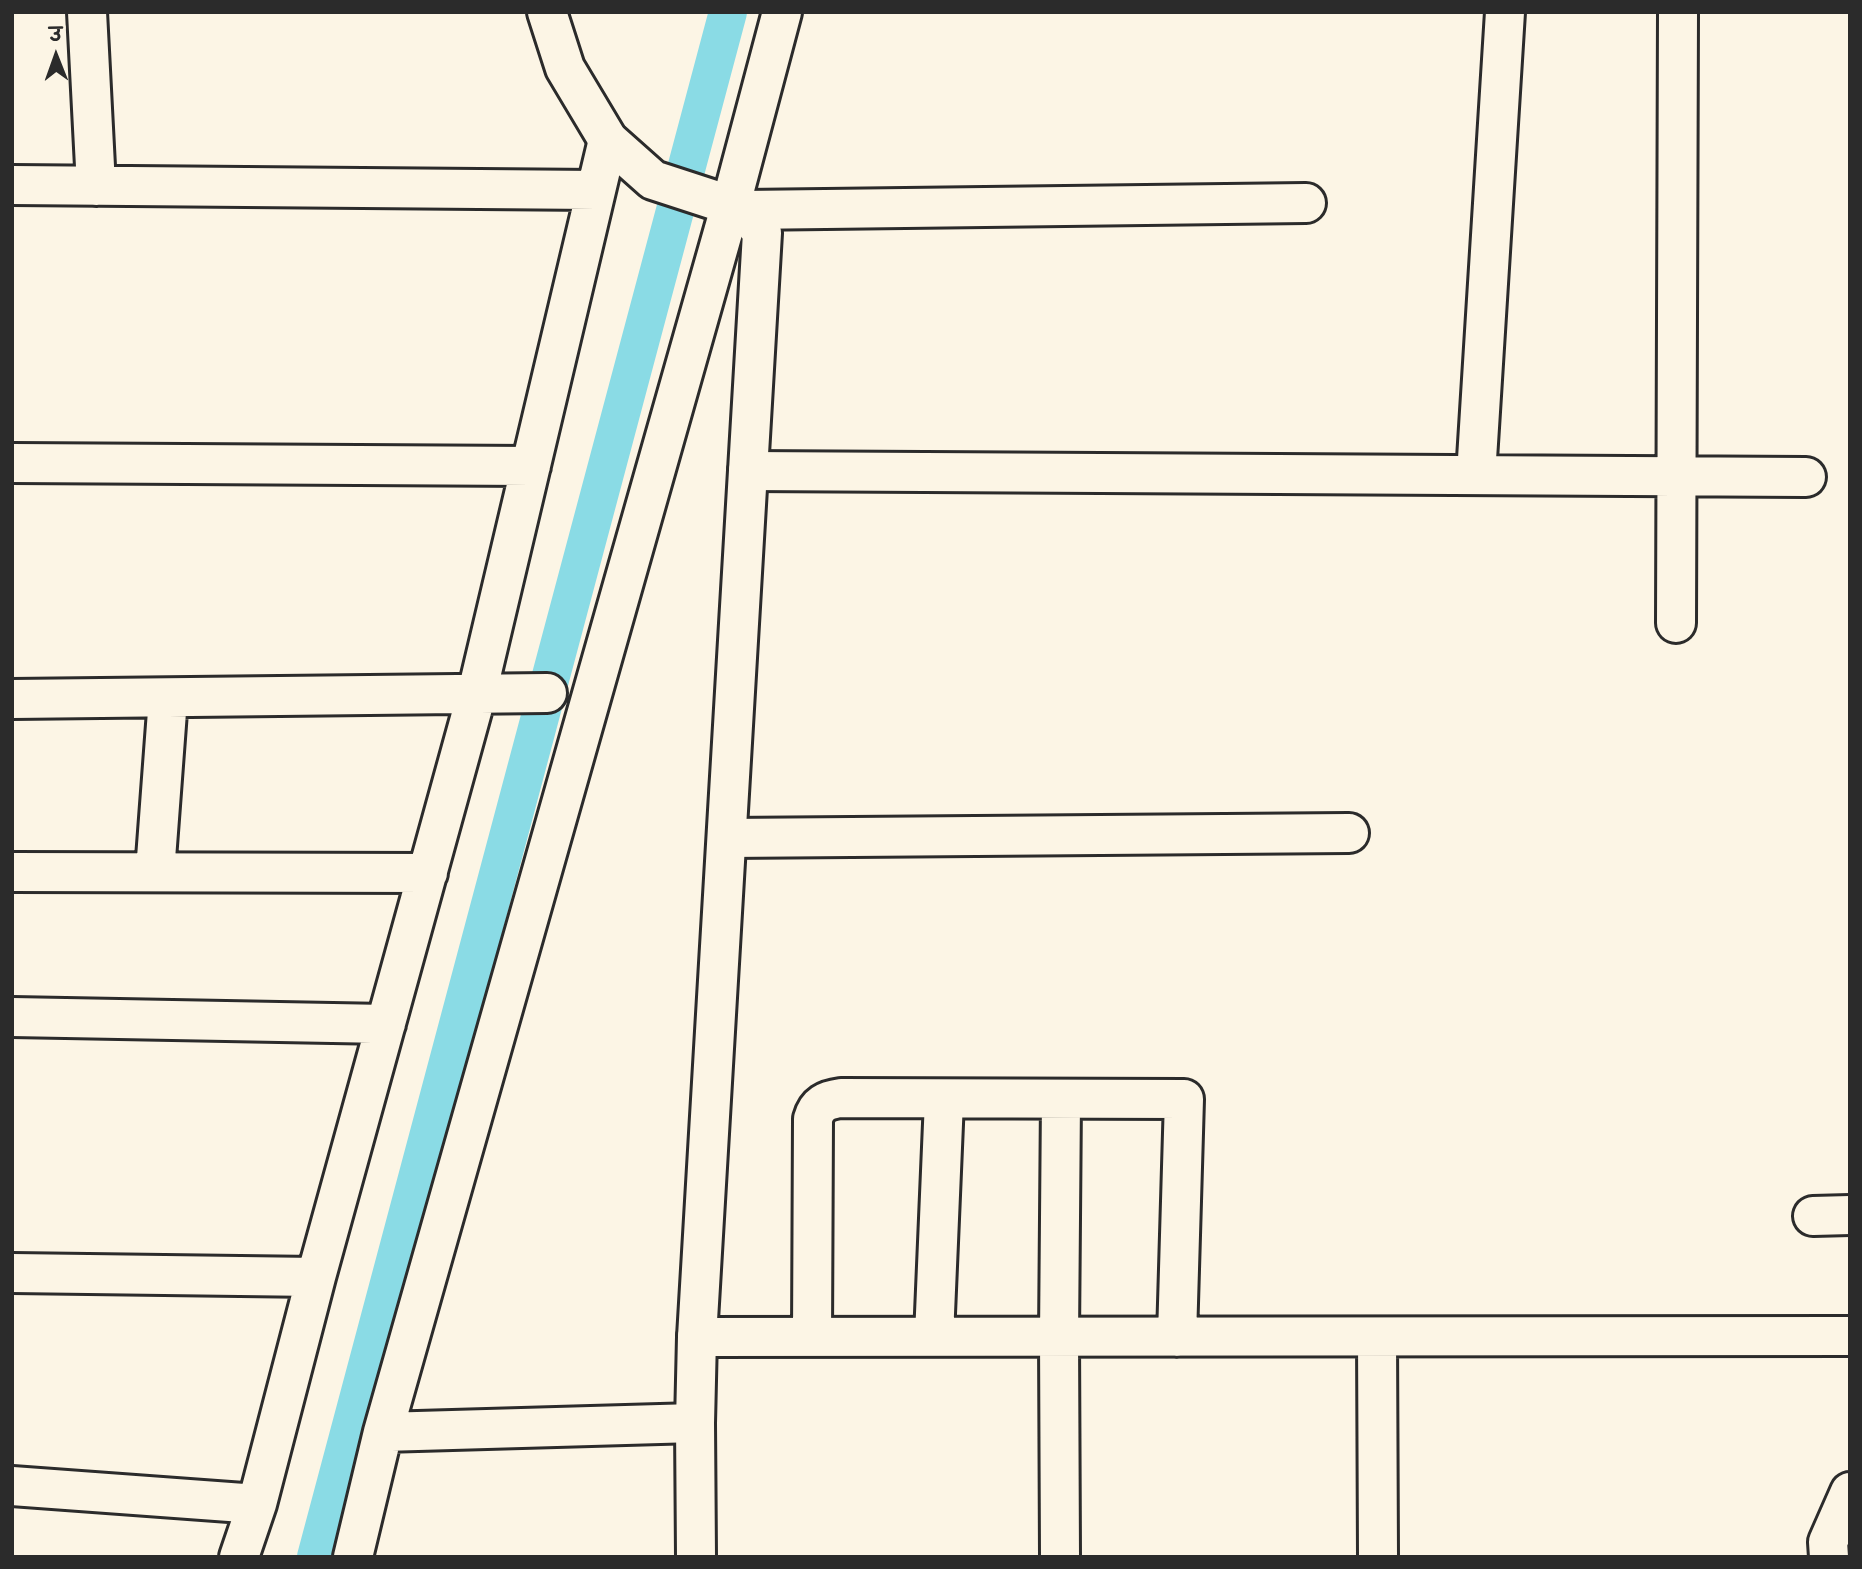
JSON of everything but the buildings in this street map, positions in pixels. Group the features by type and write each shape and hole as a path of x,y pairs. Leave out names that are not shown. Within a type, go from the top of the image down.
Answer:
{"street":[{"path":"87,12 96,186"},
{"path":"547,12 565,68 608,140 653,180 735,206 1306,203"},
{"path":"353,1557 383,1432 735,206 782,12"},
{"path":"1476,475 1504,12"},
{"path":"1676,623 1678,12"},
{"path":"239,1557 257,1504 316,1277 477,693 608,140"},
{"path":"12,185 596,190"},
{"path":"696,1557 697,1337 762,233 735,206"},
{"path":"12,463 531,466"},
{"path":"748,471 1806,477"},
{"path":"12,699 547,693"},
{"path":"155,872 168,698"},
{"path":"727,838 1349,833"},
{"path":"12,872 428,873"},
{"path":"12,1017 386,1024"},
{"path":"812,1337 813,1119 816,1108 823,1102 841,1098 1184,1099 1177,1337"},
{"path":"1060,1557 1061,1099"},
{"path":"934,1337 944,1100"},
{"path":"12,1273 316,1277"},
{"path":"1377,1336 1378,1557"},
{"path":"697,1337 1850,1336"},
{"path":"383,1432 695,1423"},
{"path":"12,1486 257,1504"},
{"path":"1829,1557 1828,1542 1850,1492"}],"waterway":[{"path":"316,1557 728,12"}]}
